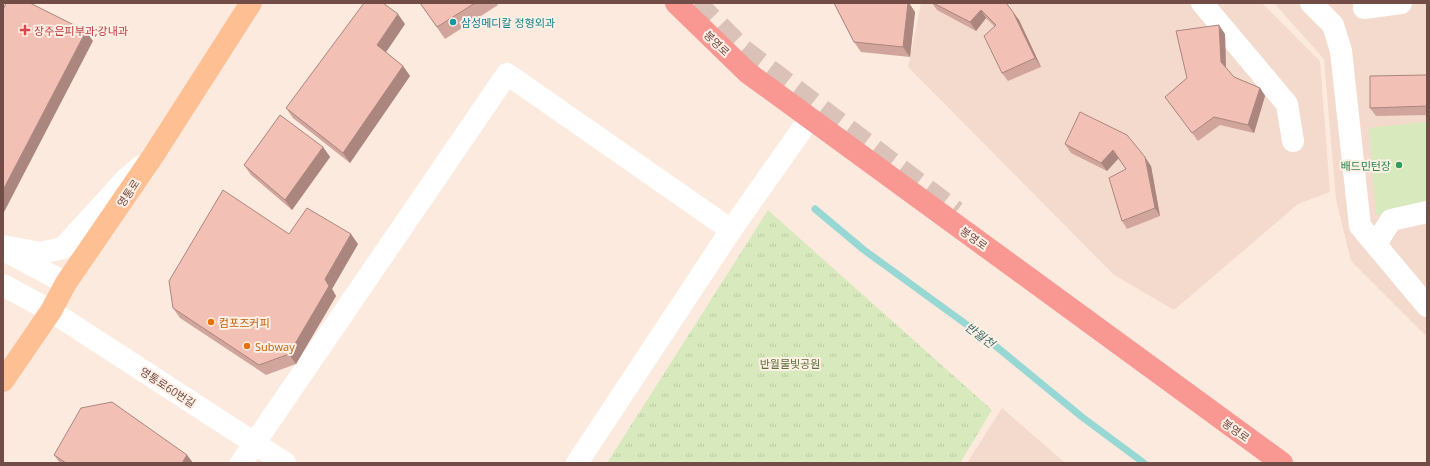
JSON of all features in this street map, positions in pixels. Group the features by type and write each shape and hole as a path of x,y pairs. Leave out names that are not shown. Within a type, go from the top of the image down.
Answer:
{"highway":[{"name":"봉영로","path":"676,3 748,73 1282,463"}],"main road":[{"name":"영통로","path":"3,381 51,311 66,283 153,156 251,3"}],"street":[{"path":"1202,3 1287,104 1293,141"},
{"path":"1311,3 1334,25 1341,50 1360,226 1427,306"},
{"path":"1364,3 1364,8 1401,3"},
{"path":"241,463 507,74 731,230"},
{"path":"577,463 731,230 810,118"},
{"path":"3,246 40,253 63,248 126,178 153,156"},
{"path":"1376,244 1391,220 1427,212"},
{"path":"3,249 66,283"},
{"name":"영통로60번길","path":"3,285 51,311 285,463"}],"shaded area":[{"path":"921,3 1262,3 1320,61 1330,192 1298,204 1174,310 1114,275 908,67"},
{"path":"1274,3 1427,3 1427,337 1351,261 1336,200 1324,59"},
{"path":"1002,408 1065,463 967,463"}],"green space":[{"name":"배드민턴장","path":"1427,122 1427,202 1376,215 1369,128"},
{"name":"반월물빛공원","path":"768,210 992,410 960,463 607,463"}],"building":[{"path":"6,3 30,3 86,31 3,190 3,10"},
{"path":"364,3 383,3 398,14 377,45 403,66 343,153 286,108"},
{"path":"420,3 475,3 437,27"},
{"path":"834,3 908,3 903,47 854,42"},
{"path":"933,3 1006,3 1013,12 1035,58 1002,73 984,36 996,25 981,10 970,22"},
{"path":"1219,25 1221,62 1234,77 1260,88 1248,125 1214,117 1192,133 1165,97 1187,78 1176,31"},
{"path":"1427,75 1427,106 1370,108 1370,76"},
{"path":"1080,112 1127,135 1145,157 1155,208 1122,221 1109,178 1126,169 1113,150 1101,163 1065,144"},
{"path":"280,115 323,147 285,200 244,165"},
{"path":"223,190 289,234 307,208 351,234 325,279 329,286 289,354 259,365 173,308 169,281"},
{"path":"112,402 187,455 182,463 66,463 54,455 81,408"}],"waterway":[{"name":"반월천","path":"815,209 864,250 992,343 1082,417 1144,463"}],"tunnel":[{"path":"696,3 743,50 956,212"}],"place":[{"name":"삼성메디칼 정형외과","path":"453,22"},
{"name":"장주은피부과;강내과","path":"25,30"},
{"name":"배드민턴장","path":"1399,165"},
{"name":"컴포즈커피","path":"211,322"},
{"name":"Subway","path":"247,346"}]}
